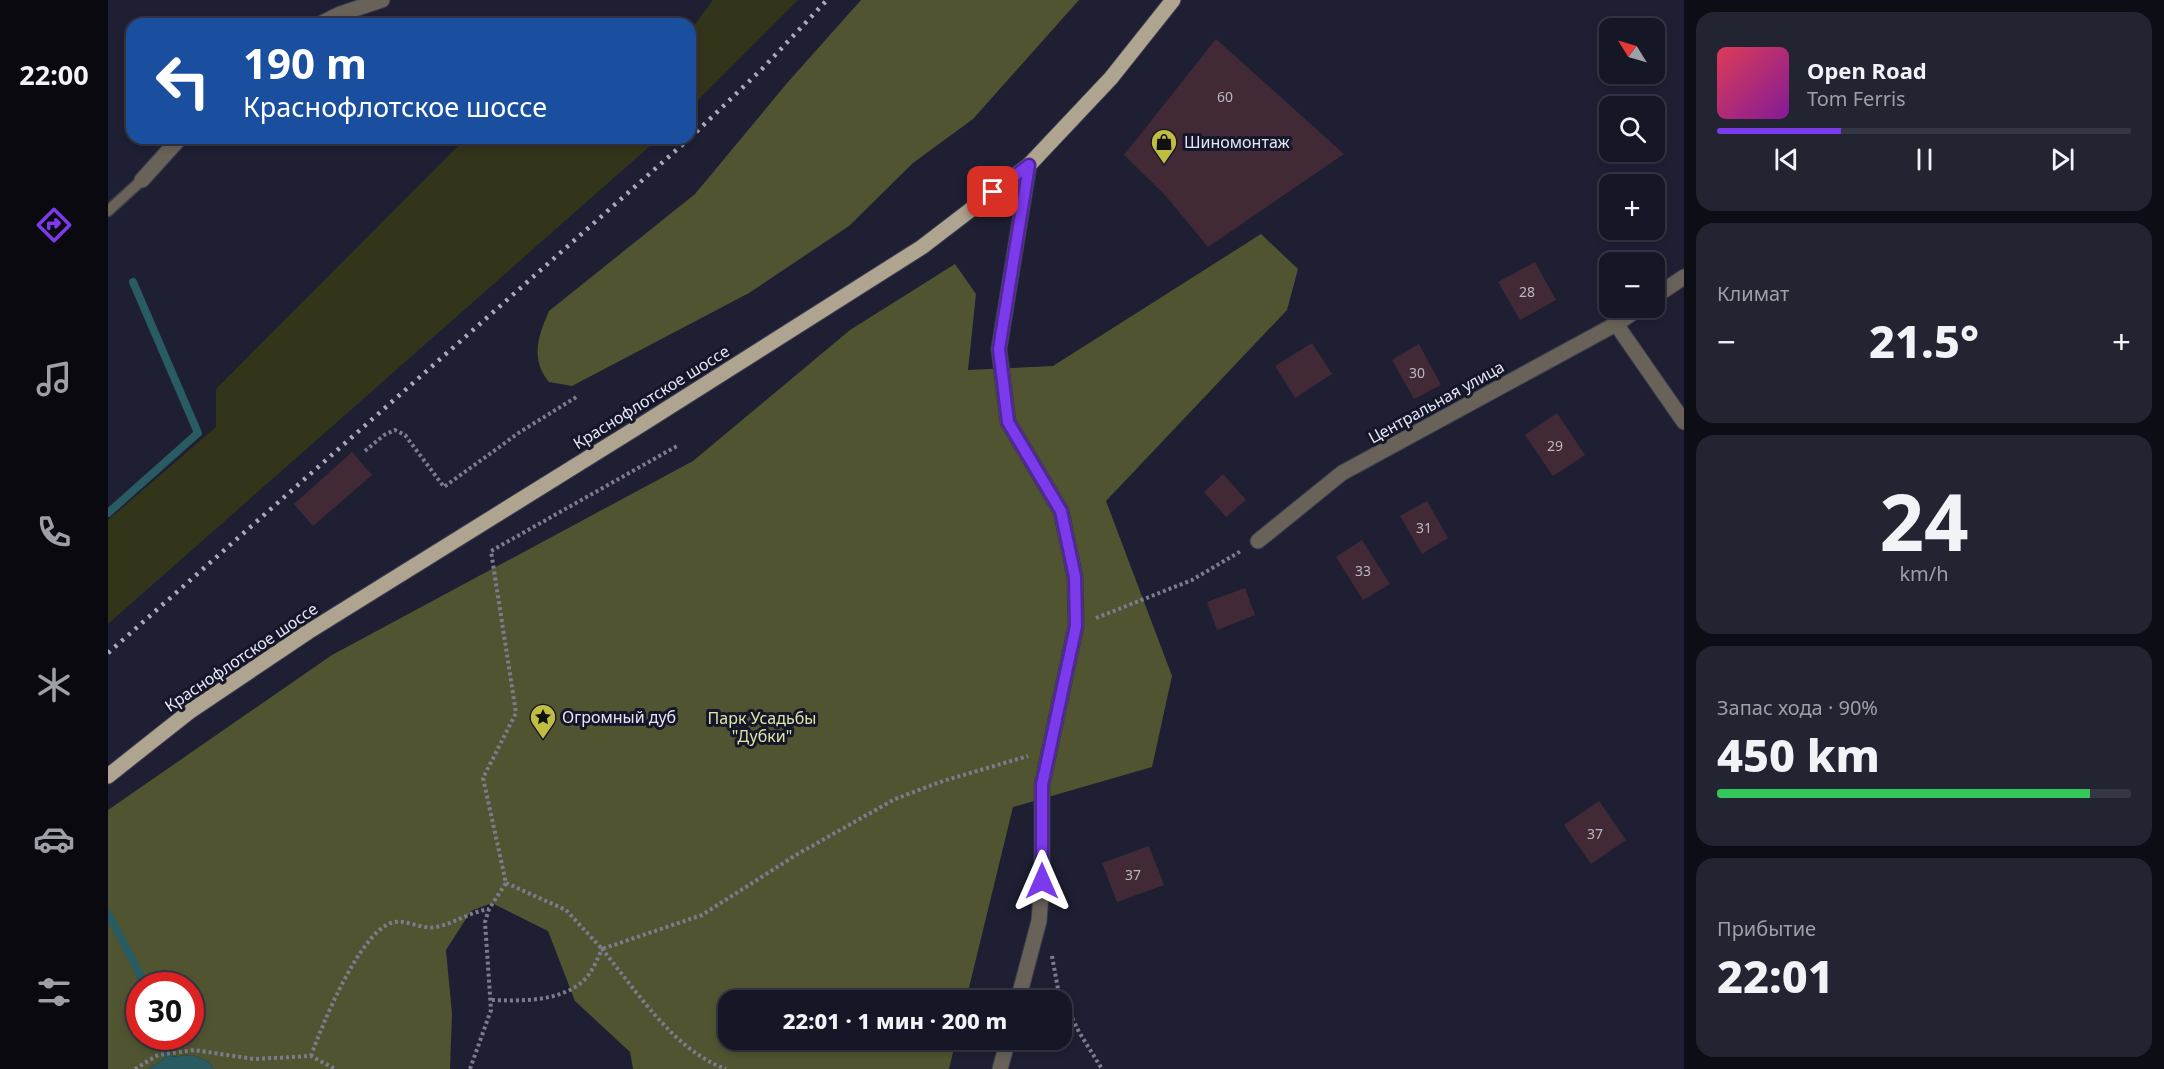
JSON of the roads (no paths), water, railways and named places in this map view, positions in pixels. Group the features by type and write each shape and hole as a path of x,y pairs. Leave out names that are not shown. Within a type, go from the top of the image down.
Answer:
{"main road":[{"name":"Краснофлотское шоссе","path":"108,776 189,712 308,632 922,247 1029,165 1111,78 1173,0"}],"street":[{"path":"332,18 382,0"},
{"path":"142,180 175,144"},
{"path":"1021,990 1039,921 1042,881 1042,785 1047,753 1076,626 1075,577 1061,511 1008,422 999,349 1029,165"},
{"path":"1665,290 1684,277"},
{"name":"Центральная улица","path":"1258,541 1342,473 1625,318"},
{"path":"1616,324 1684,422"},
{"path":"1000,1069 1005,1050"}],"lane":[{"path":"108,211 142,180"}],"waterway":[{"path":"108,513 198,433 133,282"},
{"path":"108,913 139,972"},
{"path":"166,1050 167,1057"}],"railway":[{"path":"696,132 762,69 827,0"},
{"path":"108,653 683,144"}],"place":[{"name":"Шиномонтаж","path":"1164,165"},
{"name":"Огромный дуб","path":"543,740"}],"park label":[{"name":"Парк Усадьбы \"Дубки\"","path":"762,727"}]}
